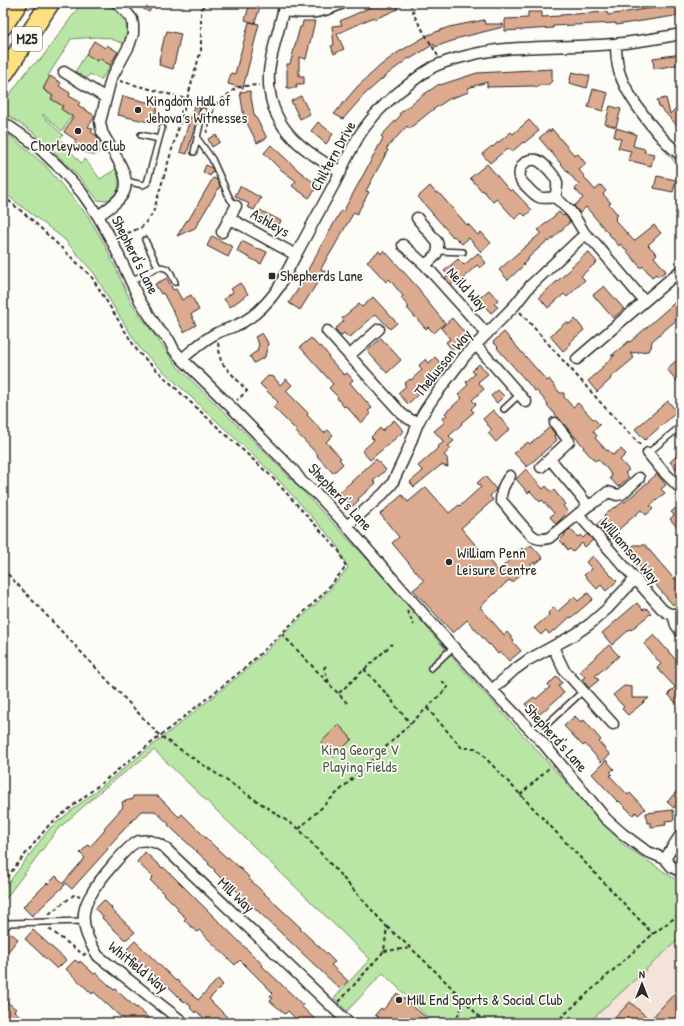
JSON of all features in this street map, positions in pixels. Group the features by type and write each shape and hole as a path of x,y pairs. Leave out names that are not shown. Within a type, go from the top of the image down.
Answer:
{"highway":[{"name":"M25","path":"3,26 18,3"},
{"name":"M25","path":"3,75 50,3"}],"street":[{"path":"98,216 124,193 126,181 125,175 100,128 100,122 111,79 132,40 133,34 132,19 117,3"},
{"path":"341,172 303,148 286,131 279,120 269,84 271,60 284,7 306,14 325,11 343,3"},
{"name":"Chiltern Drive","path":"182,359 216,333 239,324 261,309 271,299 279,287 365,127 377,112 423,73 433,67 484,52 505,49 616,44 681,34"},
{"path":"616,44 619,72 626,89 640,111 658,133 681,155"},
{"path":"64,72 106,98"},
{"name":"Shepherd's Lane","path":"3,122 36,145 62,170 82,193 98,216 112,241 140,301 159,330 169,340 174,350 182,359 347,526 454,648 543,743 606,819 646,851 665,859 672,867 681,872"},
{"path":"555,197 571,212 584,234 595,243 644,301"},
{"name":"Ashleys","path":"222,232 236,206"},
{"name":"Ashleys","path":"229,218 296,255"},
{"name":"Neild Way","path":"417,218 438,245 438,251 425,265"},
{"name":"Thellusson Way","path":"347,526 379,498 392,484 407,452 418,423 434,397 465,356 515,305 530,286 584,234"},
{"name":"Neild Way","path":"403,245 425,265 487,334"},
{"path":"577,359 681,270"},
{"path":"350,356 379,329"},
{"path":"327,331 402,414 418,423"},
{"path":"476,345 523,398"},
{"path":"541,467 569,441 554,423"},
{"path":"648,453 681,489"},
{"path":"550,459 588,506"},
{"path":"510,476 504,484 501,500 533,536 536,538 545,539 549,538 588,506 608,492 617,495 622,494 640,478"},
{"name":"Williamson Way","path":"578,514 661,608 665,612 677,613"},
{"path":"492,690 514,670 528,660 574,636 590,624 607,609 630,584 636,580"},
{"path":"677,613 676,625 681,632"},
{"path":"553,647 564,670 613,724"},
{"path":"665,859 681,834"},
{"name":"Mill Way","path":"100,881 137,841 146,840 155,842 165,848 349,1023"},
{"name":"Whitfield Way","path":"100,881 87,902 84,912 84,922 93,948 98,956 184,1023"}],"lane":[{"path":"194,152 204,111"},
{"path":"126,181 143,185 147,183 162,128"},
{"path":"141,135 159,139"},
{"path":"197,138 212,159 230,199 236,206"},
{"path":"146,240 158,267"},
{"path":"438,251 463,252"},
{"path":"131,281 158,267 164,267 169,269 175,282"},
{"path":"504,409 523,398"},
{"path":"648,453 681,426"},
{"path":"431,668 454,648"},
{"path":"545,726 583,691"},
{"path":"3,931 9,923 84,922"}],"path":[{"path":"112,241 142,227 153,213 201,50 201,10 205,3"},
{"path":"410,3 422,29 442,64"},
{"path":"111,79 186,99 215,105 236,88 269,84"},
{"path":"3,196 31,219 91,276 138,352 270,475 339,551 346,567 321,596 245,668 49,825 3,882"},
{"path":"515,305 609,412 648,453"},
{"path":"216,333 221,362 247,391 230,406"},
{"path":"3,569 160,736 299,829 387,927 411,948 465,1001 485,1023"},
{"path":"410,606 406,609 414,625"},
{"path":"282,634 349,705"},
{"path":"338,694 392,644"},
{"path":"326,666 324,668 329,684"},
{"path":"364,669 411,724"},
{"path":"299,829 411,724 448,687 440,679"},
{"path":"427,708 462,748 476,748 653,934"},
{"path":"520,795 557,760"},
{"path":"555,1023 653,934 681,913"},
{"path":"333,1008 384,951 387,927"},
{"path":"384,951 411,948"},
{"path":"454,1023 465,1001"}],"shaded area":[{"path":"681,937 681,1023 588,1023"}],"green space":[{"path":"80,3 107,3 120,15 127,26 126,42 125,44 108,38 97,37 70,39 48,76 50,77 43,89 53,96 52,99 62,106 61,109 72,116 62,131 43,114 42,115 63,135 60,139 81,163 85,159 100,179 116,169 119,186 113,196 102,201 98,200 78,176 37,135 3,112 3,104 7,98 30,67 41,59 78,8"},
{"path":"297,3 327,3 315,7 303,7"},
{"path":"86,54 97,61 99,58 111,65 101,80 90,74 86,79 75,72"},
{"name":"King George V Playing Fields","path":"3,131 45,165 88,216 105,245 132,304 177,366 279,466 370,562 467,674 624,845 681,883 681,937 588,1023 434,1023 383,973 347,1011 334,998 370,959 154,750 102,790 57,830 3,902 3,890 50,828 246,670 321,599 348,568 335,542 272,473 141,350 94,273 64,239 3,192"},
{"path":"98,139 104,149 93,156 90,152"},
{"path":"666,147 681,158 681,169 666,152"}],"building":[{"path":"134,3 154,3 149,12"},
{"path":"250,3 261,3 255,23 245,20"},
{"path":"380,3 396,3 398,9 375,19 374,17 337,34 344,49 334,54 331,46 334,45 332,26 342,25 340,21"},
{"path":"657,3 681,3 681,15 616,25 616,23 553,26 553,28 505,31 505,19 528,18 528,12 542,12 542,17 607,12 608,15 658,7"},
{"path":"484,20 485,24 503,24 503,27 455,39 435,47 434,44 410,59 409,58 389,73 365,94 343,119 334,114 357,87 381,65 397,53 428,35 449,27"},
{"path":"303,21 315,21 306,59 299,57 299,76 304,76 304,84 296,84 297,88 287,88 287,64 290,64"},
{"path":"249,22 259,24 243,88 228,84 231,73 235,74"},
{"path":"167,31 181,34 173,69 159,65"},
{"path":"94,41 105,48 107,45 118,52 110,65 99,58 97,61 86,54"},
{"path":"681,54 681,64 654,69 653,58"},
{"path":"552,69 552,81 548,85 539,85 536,87 487,87 487,82 468,88 469,92 449,99 409,129 407,126 386,149 388,150 366,191 369,192 357,214 354,212 321,269 326,272 321,281 319,280 300,310 289,303 308,274 306,273 341,211 343,212 383,138 381,136 400,116 399,114 439,84 440,85 477,73"},
{"path":"572,72 590,76 587,88 569,83"},
{"path":"50,76 61,83 59,86 70,93 69,96 80,102 78,105 95,116 88,127 93,129 91,132 97,136 98,139 89,154 73,145 76,140 64,132 73,117 61,109 63,106 51,99 53,96 44,90"},
{"path":"593,89 608,93 603,111 588,107"},
{"path":"250,91 254,114 267,138 257,143 244,117 240,92"},
{"name":"Kingdom Hall of Jehova's Witnesses","path":"123,96 158,105 153,123 118,115"},
{"path":"301,96 310,114 300,119 291,101"},
{"path":"666,98 670,114 681,103 681,130 659,106 657,100"},
{"path":"194,106 200,108 187,154 180,152"},
{"path":"610,106 621,109 616,127 605,124"},
{"path":"529,120 539,131 512,152 508,148 490,163 482,154 511,132 513,134"},
{"path":"318,122 333,134 326,144 311,131"},
{"path":"616,128 636,134 633,146 645,149 644,152 654,154 651,166 628,160 631,151 618,148 621,139 614,137"},
{"path":"552,129 575,156 578,154 586,164 579,170 595,190 601,185 606,191 603,194 611,203 609,204 618,215 615,220 634,241 654,225 661,233 648,245 657,254 654,257 666,271 658,277 656,274 652,277 643,266 641,268 621,244 619,246 586,207 580,213 574,206 583,198 575,189 579,185 539,138 549,130 550,132"},
{"path":"216,135 220,142 212,147 208,139"},
{"path":"271,145 318,186 309,198 292,186 296,181 279,168 264,153"},
{"path":"487,164 510,191 512,189 532,210 525,216 522,213 515,219 497,199 493,202 470,178"},
{"path":"206,165 212,168 213,171 210,176 203,172"},
{"path":"657,176 676,180 673,192 654,188"},
{"path":"213,178 217,180 220,186 195,228 177,236 187,220 188,221"},
{"path":"240,186 261,198 254,210 247,207 249,204 235,196"},
{"path":"430,186 436,193 438,192 467,225 468,224 478,235 481,232 491,243 481,252 469,238 462,244 454,236 453,237 418,197"},
{"path":"260,210 281,221 276,230 255,219"},
{"path":"559,212 563,216 566,216 570,222 549,242 547,241 528,258 529,259 523,264 524,265 508,280 499,270 541,233 538,230"},
{"path":"212,236 233,247 228,257 207,246"},
{"path":"242,241 257,249 258,248 267,252 261,264 237,251"},
{"path":"384,250 419,289 422,295 445,323 434,333 428,327 426,329 407,308 409,307 401,298 403,296 389,279 386,282 367,261 379,251 381,254"},
{"path":"588,252 597,262 581,276 585,280 567,297 564,294 548,308 539,297"},
{"path":"478,253 486,263 480,268 477,265 456,285 454,282 451,285 445,278 448,275 444,271 458,259 464,265"},
{"path":"167,278 173,290 176,289 182,300 191,295 199,310 191,314 196,325 184,332 163,293 161,294 155,284"},
{"path":"240,283 248,294 230,307 224,299 233,292 231,289"},
{"path":"604,286 624,309 613,318 593,295"},
{"path":"489,290 498,300 494,304 498,307 491,313 478,299"},
{"path":"373,297 397,323 390,329 376,314 349,338 344,333 341,336 335,329 344,321 342,318 359,304 362,307"},
{"path":"681,297 681,316 652,341 651,348 648,351 630,353 634,358 610,378 611,379 597,392 588,381 615,355 611,356 629,341 630,342"},
{"path":"452,318 470,339 459,349 457,346 452,350 446,342 450,339 441,328"},
{"path":"575,319 584,330 569,343 570,345 563,351 550,336 566,322 569,324"},
{"path":"504,332 547,381 549,379 560,393 564,393 564,397 573,407 578,403 600,425 593,431 597,436 595,438 607,451 608,450 613,455 621,449 626,454 620,460 629,470 625,473 629,477 618,487 610,478 612,476 608,470 598,459 595,461 583,448 584,447 547,405 548,404 536,390 535,391 497,348 498,347 493,342"},
{"path":"262,333 268,343 265,357 254,363 250,356 257,351 259,344 255,337"},
{"path":"311,338 319,347 321,346 329,356 328,357 344,375 347,373 353,380 350,383 372,408 368,411 371,414 361,423 346,406 344,407 337,398 338,397 329,388 333,384 300,347"},
{"path":"381,338 401,360 387,373 367,351"},
{"path":"681,356 681,386 667,369"},
{"path":"435,357 444,367 430,378 432,381 408,404 398,393 406,386 404,384 422,370 419,365 426,359 429,363"},
{"path":"479,364 488,374 478,382 484,389 472,400 476,404 471,409 474,412 449,436 454,441 448,446 451,448 444,455 447,458 448,467 441,465 414,487 410,482 423,471 418,466 444,442 434,431 445,422 442,419 447,415 445,413 462,398 458,394 468,385 466,382 475,374 472,371"},
{"path":"268,376 274,377 280,385 286,379 292,385 286,391 308,413 307,415 324,433 328,430 333,435 326,442 341,458 339,459 343,464 333,473 295,431 296,430 273,407 278,402 260,384"},
{"path":"498,390 504,396 497,403 491,396"},
{"path":"668,401 677,412 645,440 635,429"},
{"path":"493,410 510,429 496,442 488,433 492,430 483,419"},
{"path":"394,420 404,431 370,460 362,451 374,440 371,437 380,428 382,431"},
{"path":"550,427 557,440 527,467 514,453 528,442 530,444"},
{"path":"681,452 681,475 670,462"},
{"path":"376,459 386,470 373,481 376,483 358,499 359,500 352,507 339,493"},
{"path":"526,469 543,489 546,486 551,492 554,490 565,504 563,506 568,512 556,524 550,517 554,513 542,500 540,502 530,491 528,493 516,479"},
{"path":"657,474 666,485 661,489 665,493 650,506 653,509 646,515 641,510 617,531 610,540 596,525 605,517 604,515 614,507 615,508 624,501 625,502"},
{"name":"William Penn Leisure Centre","path":"485,476 496,489 490,496 493,500 461,528 498,571 522,548 524,551 531,545 543,558 535,564 534,562 512,582 509,580 480,607 504,635 507,632 521,651 509,661 501,652 498,654 467,620 453,633 413,590 424,581 392,543 399,537 380,514 402,495 408,502 426,487 449,513 459,505 460,506 481,487 477,483"},
{"path":"681,504 681,532 670,519 674,515 671,512"},
{"path":"570,529 578,537 580,535 583,538 587,534 593,540 585,547 582,543 573,552 570,549 568,550 560,540"},
{"path":"634,545 645,545 681,585 681,598 673,605 627,552"},
{"path":"593,556 617,581 606,591 601,585 597,589 584,575 592,569 586,562"},
{"path":"588,593 593,599 555,631 554,630 549,634 546,630 541,635 534,628 549,615 548,613 554,607 557,612 574,597 578,601"},
{"path":"637,603 643,610 646,608 651,613 612,645 602,633"},
{"path":"654,635 681,666 681,709 668,694 675,687 657,668 661,664 644,644"},
{"path":"609,645 619,656 595,676 599,680 589,688 582,679 585,677 580,671"},
{"path":"557,676 562,683 558,686 564,693 540,714 535,709 532,712 525,704 534,697 536,699 550,687 548,685"},
{"path":"624,686 632,687 632,698 649,698 628,715 622,709 624,707 613,695"},
{"path":"575,716 581,722 584,720 601,740 599,742 610,755 601,762 585,744 583,746 564,726"},
{"path":"339,725 352,739 334,757 321,742"},
{"path":"606,760 614,769 610,772 612,774 610,776 628,795 630,793 645,809 638,815 636,812 633,815 619,801 618,802 592,774"},
{"path":"681,786 681,800 674,808 667,802"},
{"path":"133,796 158,796 179,817 182,814 227,858 228,857 239,867 249,877 248,878 335,962 331,965 348,981 340,989 223,878 222,879 208,864 209,863 155,811 141,811 72,889 64,882 85,858 80,853 88,845 90,847 105,830 104,828 123,807 122,802 133,799"},
{"path":"673,810 674,820 665,821 666,825 651,827 651,823 647,823 646,813"},
{"path":"145,852 175,878 303,1005 301,1006 319,1023 300,1023 288,1011 285,1014 270,1001 273,998 270,996 273,993 240,960 235,965 199,930 197,932 184,920 186,918 177,910 178,908 150,880 153,877 137,862"},
{"path":"56,876 65,885 32,916 23,907"},
{"path":"104,900 112,908 111,909 135,932 127,939 124,939 102,918 103,916 95,909"},
{"path":"33,930 66,960 57,969 25,939"},
{"path":"8,931 18,939 3,958 3,935"},
{"path":"135,941 198,1000 218,979 223,985 209,999 233,1023 209,1023 196,1011 195,1013 190,1008 191,1006 186,1002 185,1003 165,983 164,985 127,949"},
{"path":"75,960 79,963 80,961 94,974 96,973 154,1023 127,1023 94,992 92,994 66,969"},
{"path":"681,989 681,1014 672,1023 610,1023 630,1002 650,1020 675,993 676,994"},
{"name":"Mill End Sports & Social Club","path":"397,993 433,1023 373,1023 378,1017 375,1015 381,1008 383,1010"},
{"path":"3,999 16,1009 14,1011 29,1023 3,1023"}],"place":[{"name":"Kingdom Hall of Jehova's Witnesses","path":"138,110"},
{"name":"Chorleywood Club","path":"78,131"},
{"name":"Shepherds Lane","path":"272,276"},
{"name":"William Penn Leisure Centre","path":"449,562"},
{"name":"Mill End Sports & Social Club","path":"399,1000"}]}
